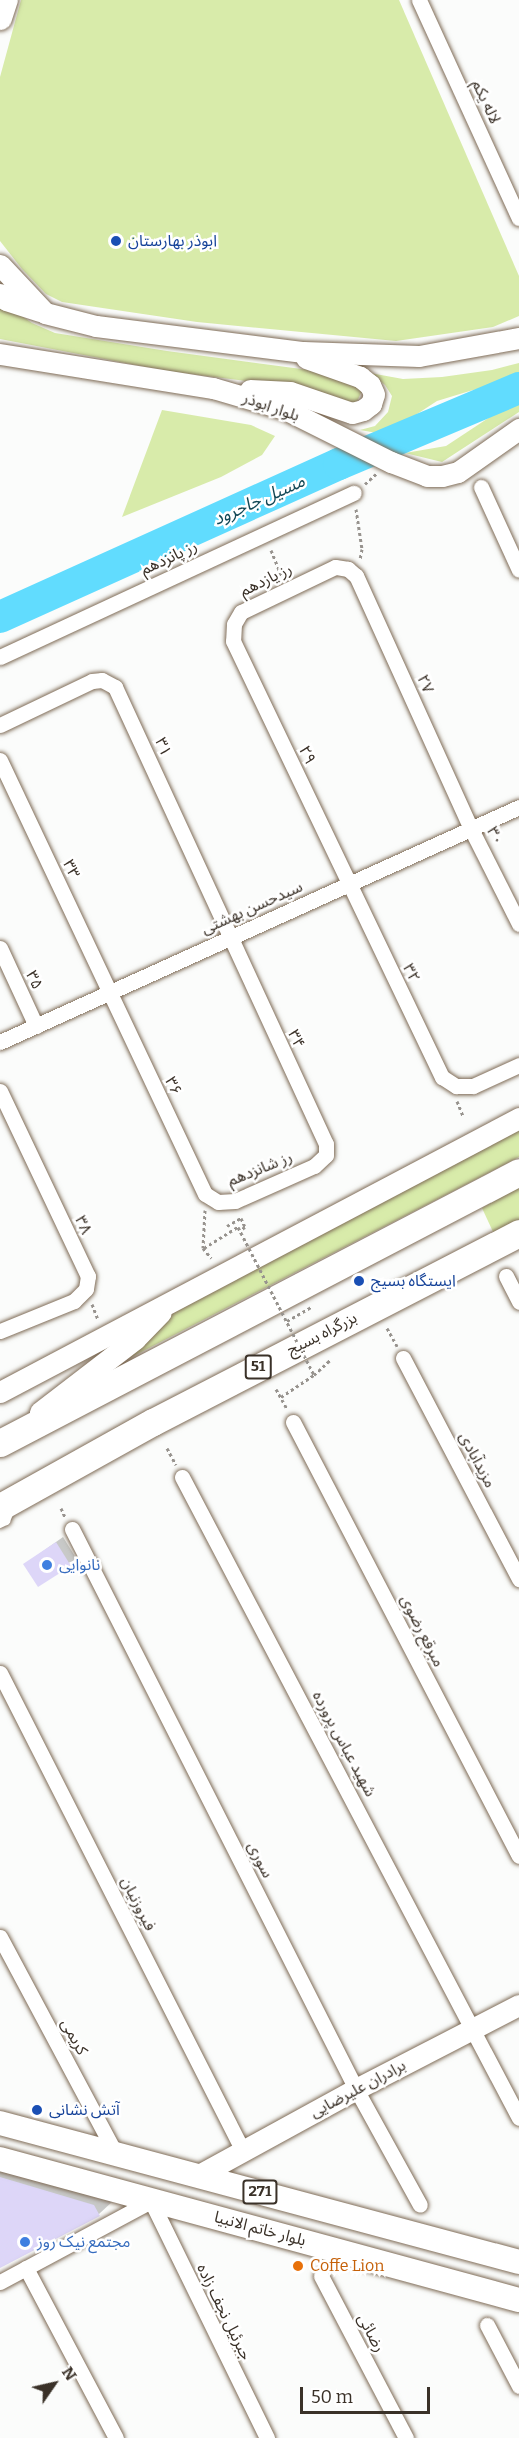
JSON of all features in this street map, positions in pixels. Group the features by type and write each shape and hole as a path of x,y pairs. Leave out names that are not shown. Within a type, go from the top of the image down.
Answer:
{"highway":[{"path":"0,1443 519,1172"},
{"name":"بزرگراه بسیج","path":"8,1503 153,1422 519,1233"}],"main road":[{"path":"0,18 6,0"},
{"path":"0,265 45,313"},
{"path":"0,294 6,300 96,326 282,349 419,356 519,338"},
{"path":"213,388 291,392 352,413 363,410 370,404 374,394 370,385 360,377 282,349"},
{"name":"بلوار ابوذر","path":"0,354 213,388 285,409 391,462 428,476 442,476 458,472 519,429"},
{"path":"0,1392 519,1118"},
{"path":"0,1443 135,1339 174,1299"},
{"name":"برادران علیرضایی","path":"199,2175 356,2089 519,2005"},
{"name":"271","path":"0,2123 519,2262"},
{"name":"بلوار خاتم الانبیا","path":"0,2159 519,2300"},
{"path":"151,2201 199,2175"}],"street":[{"name":"لاله یکم","path":"420,0 519,218"},
{"path":"481,487 519,570"},
{"name":"رز پانزدهم","path":"0,657 354,493"},
{"name":"رز یازدهم","path":"233,641 234,624 241,612 335,567 348,569 356,576"},
{"name":"۲۷","path":"356,576 471,829"},
{"name":"۲۹","path":"233,641 348,884"},
{"name":"۳۱","path":"0,725 92,681 102,680 116,687 230,938"},
{"name":"۳۳","path":"0,760 109,993"},
{"name":"سیدحسن بهشتی","path":"0,1042 519,807"},
{"name":"۳۰","path":"471,829 519,924"},
{"name":"۳۲","path":"348,884 442,1077 456,1086 473,1086 519,1065"},
{"name":"۳۴","path":"230,938 326,1144 326,1155"},
{"name":"۳۵","path":"0,948 36,1026"},
{"name":"۳۶","path":"109,993 205,1194"},
{"name":"۳۸","path":"0,1091 88,1276 86,1288 74,1301 0,1330"},
{"name":"رز شانزدهم","path":"205,1194 218,1202 235,1201 314,1166 326,1155"},
{"path":"506,1276 519,1302"},
{"name":"مزیدآبادی","path":"403,1358 519,1579"},
{"name":"مبرقع رضوی","path":"293,1422 519,1856"},
{"name":"شهید عباس پرورده","path":"182,1477 519,2118"},
{"name":"سوری","path":"72,1529 356,2089 420,2205"},
{"name":"فیروزنیان","path":"0,1673 243,2151"},
{"name":"کریمی","path":"0,1937 116,2154"},
{"path":"0,2282 151,2201"},
{"name":"جبرئیل نجف زاده","path":"151,2201 267,2438"},
{"path":"26,2268 116,2438"},
{"name":"رضائی","path":"321,2276 406,2438"},
{"path":"487,2325 519,2386"}],"lane":[{"path":"0,1524 6,1521 8,1503"}],"path":[{"path":"356,576 362,549 354,493 391,462"},
{"path":"265,534 287,589"},
{"path":"205,1194 204,1248 224,1274"},
{"path":"204,1248 239,1228 245,1227 241,1218 227,1226"},
{"path":"239,1228 314,1375"},
{"path":"281,1397 314,1375 331,1359"},
{"path":"276,1389 293,1422"}],"green space":[{"path":"21,0 399,0 519,276 519,316 493,327 396,341 197,322 62,302 46,294 0,241 0,77"},
{"path":"0,301 32,323 55,333 324,372 362,390 356,404 278,385 167,371 0,339"},
{"path":"519,363 519,378 500,387 473,390 437,401 394,429 377,433 360,430 375,426 388,412 392,396 385,385 370,373 403,379 442,377 492,370"},
{"path":"519,403 519,412 442,462 405,453 446,446 496,413"},
{"path":"162,410 251,425 275,436 262,455 221,477 122,517"},
{"path":"519,1127 519,1157 91,1378 184,1302"},
{"path":"519,1187 519,1221 494,1234 482,1208"}],"building":[{"name":"نانوایی","path":"56,1542 71,1566 38,1587 23,1564"},
{"name":"مجتمع نیک‌ روز","path":"0,2177 94,2205 100,2216 0,2268"}],"waterway":[{"name":"مسیل جاجرود","path":"0,617 339,464 519,388"}],"place":[{"name":"ابوذر بهارستان","path":"116,241"},
{"name":"ایستگاه بسیج","path":"359,1281"},
{"name":"نانوایی","path":"47,1565"},
{"name":"آتش نشانی","path":"37,2110"},
{"name":"مجتمع نیک‌ روز","path":"25,2242"},
{"name":"Coffe Lion","path":"298,2266"}]}
